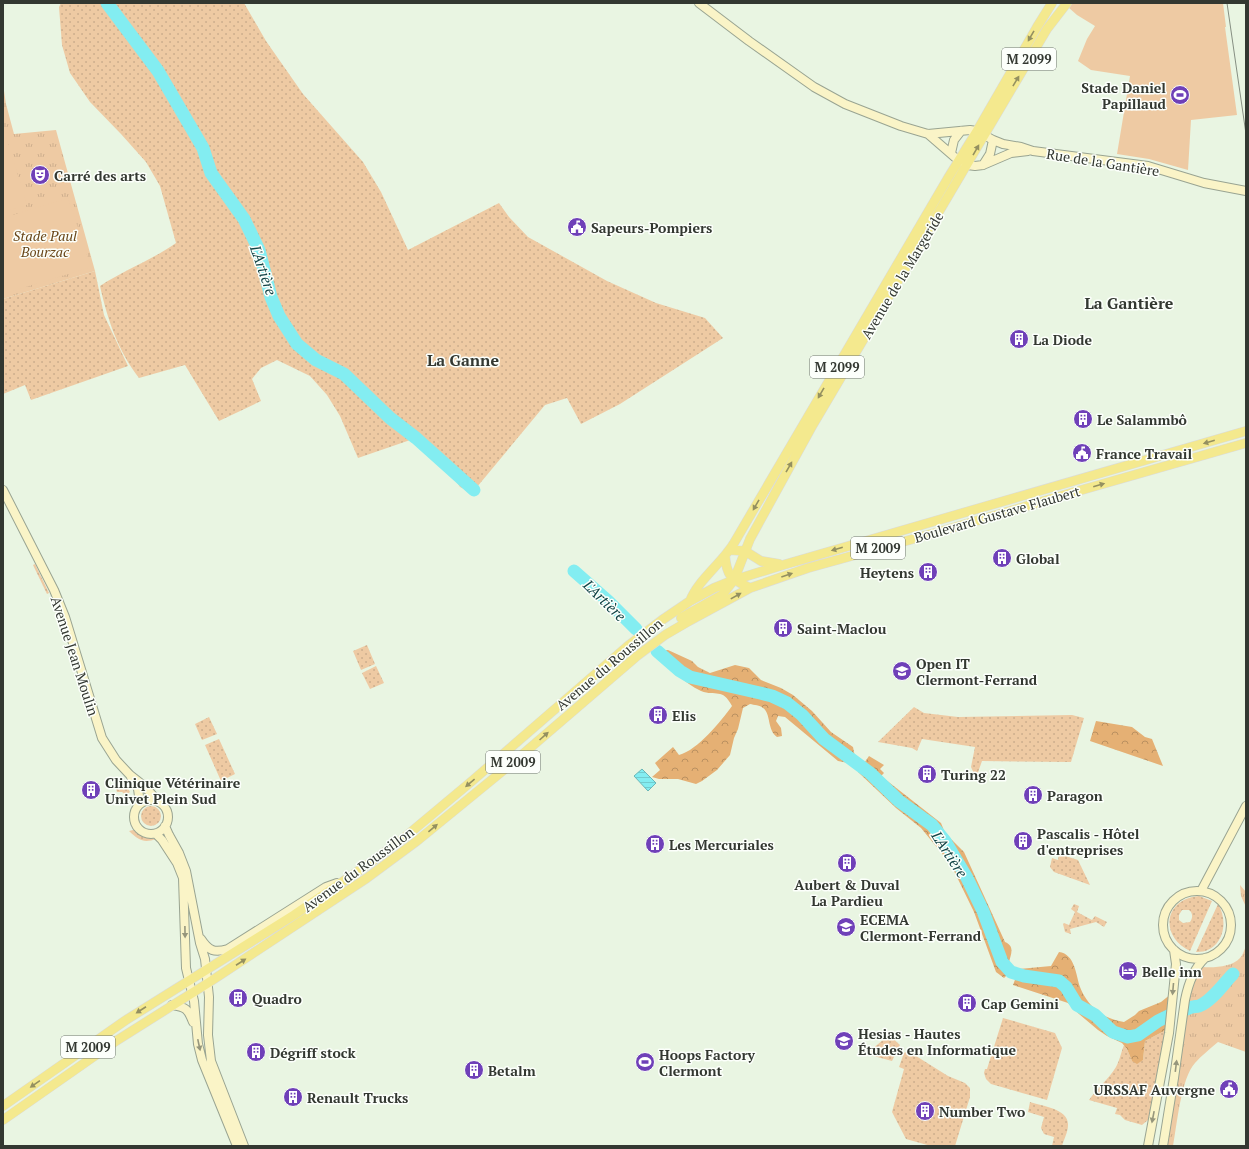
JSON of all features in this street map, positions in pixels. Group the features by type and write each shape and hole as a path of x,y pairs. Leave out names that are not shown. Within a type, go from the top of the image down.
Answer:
{"main road":[{"path":"699,3 755,46 814,87 845,104 874,116 928,134 958,160 967,165 983,165 990,154 985,136"},
{"name":"Avenue de la Margeride","path":"690,601 693,592 727,553 958,160 985,136 1037,26 1052,3"},
{"name":"Avenue de la Margeride","path":"665,635 680,619 722,595 734,580 745,551 778,486 811,428 1048,29 1066,3"},
{"name":"Rue de la Gantière","path":"928,134 970,130 1003,144 1033,151 1148,166 1204,183 1226,188 1245,190"},
{"path":"951,153 954,140 961,131"},
{"name":"Rue de la Gantière","path":"983,165 1011,153 1033,151"},
{"name":"Boulevard Gustave Flaubert","path":"690,601 714,588 734,580 783,565 1246,432"},
{"name":"Boulevard Gustave Flaubert","path":"665,635 750,588 808,568 942,532 1246,443"},
{"name":"Avenue Jean Moulin","path":"3,490 54,591 67,624 102,738 116,760 130,775 138,789 140,803"},
{"path":"750,588 734,580 728,573 727,553 745,551 761,561 783,565"},
{"name":"Avenue du Roussillon","path":"3,1106 126,1020 206,970 237,947 323,896 349,878 405,836 472,781 633,642 690,601"},
{"name":"Avenue du Roussillon","path":"3,1120 116,1041 208,983 357,885 417,841 530,748 637,656 665,635"},
{"name":"Avenue Jean Moulin","path":"130,775 139,781 157,800"},
{"path":"146,800 157,800 163,804 168,812 166,826 163,830 156,834 144,833 134,821 134,812 140,803 146,800"},
{"path":"1200,891 1246,806"},
{"path":"166,826 168,835 179,853 186,871 206,970 208,983 208,1035 211,1061 244,1146"},
{"path":"156,834 162,840 177,863 183,878 186,968 192,993 196,1028 202,1060 237,1146"},
{"path":"198,934 206,946 211,950 222,951 237,947 326,887 349,878"},
{"path":"1163,1146 1187,989 1199,963 1221,948 1227,940 1230,931 1229,914 1225,906 1213,895 1200,891 1189,892 1175,899 1169,906 1164,915 1164,935 1168,944 1184,957 1197,959 1205,958"},
{"path":"1148,1146 1170,1025 1176,964 1174,950"},
{"path":"172,1005 183,1007 187,1010 196,1028"}],"green space":[{"path":"61,3 244,3 266,41 303,94 363,162 381,192 408,250 499,203 509,217 528,237 607,281 656,303 705,318 723,338 620,404 581,424 567,398 545,405 472,493 460,487 440,459 416,438 358,458 340,416 327,395 310,376 277,360 261,368 252,379 261,401 219,421 185,365 139,378 125,357 114,334 100,286 176,243 160,186 146,162 90,102 70,73 62,45 59,7"},
{"name":"Stade Daniel Papillaud","path":"1072,3 1223,3 1237,115 1191,120 1188,170 1149,159 1117,154 1130,76 1091,70 1078,61 1087,39 1095,26 1077,15 1068,7"},
{"name":"Stade Paul Bourzac","path":"3,84 6,104 14,134 56,130 95,271 3,299"},
{"path":"6,137 27,205 3,212 3,138"},
{"path":"68,198 91,267 3,294 3,218"},
{"path":"95,271 104,315 128,366 31,400 25,385 3,394 3,299"},
{"path":"35,564 49,593 47,594 33,565"},
{"path":"367,645 375,664 361,670 353,651"},
{"path":"668,650 692,661 698,667 710,673 735,665 749,668 761,680 781,688 793,695 812,711 831,732 853,747 855,757 852,763 838,761 785,717 778,716 776,721 781,728 782,736 777,737 772,730 765,710 760,706 750,704 743,708 730,755 717,770 696,784 678,779 659,779 652,777 660,770 655,763 673,747 679,755 694,747 722,719 732,706 722,694 706,693 689,684 656,654 657,651"},
{"path":"376,666 384,683 370,689 362,673"},
{"path":"914,707 924,713 958,717 1072,715 1084,718 1071,762 982,761 976,778 971,767 975,747 922,739 917,751 912,748 878,742"},
{"path":"209,717 217,734 202,740 195,724"},
{"path":"1096,721 1132,727 1145,737 1152,739 1163,766 1090,741"},
{"path":"219,739 235,774 221,781 205,745"},
{"path":"869,756 884,765 880,769 884,773 881,776 941,823 945,833 964,852 1005,942 1011,948 1008,971 1004,978 996,972 974,912 954,871 944,856 921,828 896,808 858,772"},
{"path":"119,781 124,781 130,792 126,795 122,792 117,792 115,786"},
{"path":"147,806 155,806 161,812 161,820 155,826 147,826 141,820 141,812"},
{"path":"133,830 145,837 157,839 148,841 142,840 129,831"},
{"path":"1059,854 1078,860 1090,885 1054,872 1050,867 1052,858 1058,860"},
{"path":"1240,885 1246,892 1246,907 1241,896"},
{"path":"1199,896 1212,901 1190,951 1180,944 1173,936 1170,928 1170,919 1173,911 1178,904 1187,899","holes":["1182,910 1189,910 1192,914 1191,920 1190,922 1183,923 1179,920 1179,915"]},
{"path":"1074,904 1079,906 1077,912 1092,920 1095,916 1107,922 1104,927 1096,922 1070,929 1071,934 1065,932 1063,924 1069,925 1075,912 1071,909"},
{"path":"1218,904 1222,912 1223,920 1221,936 1212,948 1205,951 1196,952"},
{"path":"1246,946 1246,1052 1218,1042 1195,1063 1186,1079 1183,1090 1173,1146 1164,1146 1190,990 1195,975 1202,967 1228,965 1237,961 1242,955"},
{"path":"1059,952 1064,954 1072,961 1080,987 1093,1008 1109,1018 1124,1022 1139,1011 1161,1002 1171,994 1168,1029 1145,1041 1143,1060 1137,1064 1132,1061 1127,1049 1122,1043 1098,1030 1068,1003 1013,985 1019,969 1051,966"},
{"path":"1003,1018 1055,1033 1062,1048 1047,1100 991,1084 986,1079 984,1073 985,1069 987,1069"},
{"path":"1168,1029 1154,1118 1148,1120 1142,1125 1125,1120 1120,1115 1115,1114 1117,1108 1089,1100 1116,1067 1124,1045 1132,1061 1143,1060 1145,1041"},
{"path":"889,1035 900,1045 892,1061 866,1054"},
{"path":"908,1051 948,1076 965,1083 970,1088 970,1097 955,1146 931,1146 906,1139 892,1112 904,1069 899,1067 904,1053"},
{"path":"1030,1102 1054,1109 1064,1115 1067,1120 1068,1128 1062,1146 1052,1146 1054,1137 1044,1134 1041,1128 1044,1117 1028,1112"}],"water":[{"path":"642,769 656,783 648,791 634,776"}],"waterway":[{"name":"L'Artière","path":"107,3 158,71 203,148 211,173 244,219 259,250 271,297 279,316 297,344 316,360 344,374 390,418 416,438 474,490"},
{"name":"L'Artière","path":"574,571 608,601 636,629"},
{"name":"L'Artière","path":"657,651 680,671 690,677 772,696 787,703 802,715 824,739 870,773 899,801 932,825 945,841 967,878 983,911 1002,962 1011,972 1024,976 1059,981 1066,987 1077,1005 1095,1015 1113,1032 1128,1037 1138,1035 1168,1016"},
{"name":"L'Artière","path":"1187,1009 1204,1004 1218,992 1233,974"}],"tram line":[{"path":"1227,3 1246,134"}],"place":[{"name":"Stade Daniel Papillaud","path":"1180,95"},
{"name":"Carré des arts","path":"40,175"},
{"name":"Sapeurs-Pompiers","path":"577,227"},
{"name":"La Diode","path":"1019,339"},
{"name":"Le Salammbô","path":"1083,419"},
{"name":"France Travail","path":"1082,453"},
{"name":"Global","path":"1002,558"},
{"name":"Heytens","path":"928,572"},
{"name":"Saint-Maclou","path":"783,628"},
{"name":"Open IT Clermont-Ferrand","path":"902,671"},
{"name":"Elis","path":"658,715"},
{"name":"Turing 22","path":"927,774"},
{"name":"Clinique Vétérinaire Univet Plein Sud","path":"91,790"},
{"name":"Paragon","path":"1033,795"},
{"name":"Pascalis - Hôtel d'entreprises","path":"1023,841"},
{"name":"Les Mercuriales","path":"655,844"},
{"name":"Aubert & Duval La Pardieu","path":"847,863"},
{"name":"ECEMA Clermont-Ferrand","path":"846,927"},
{"name":"Belle inn","path":"1128,971"},
{"name":"Quadro","path":"238,998"},
{"name":"Cap Gemini","path":"967,1003"},
{"name":"Hesias - Hautes Études en Informatique","path":"844,1041"},
{"name":"Dégriff stock","path":"256,1052"},
{"name":"Hoops Factory Clermont","path":"645,1062"},
{"name":"Betalm","path":"474,1070"},
{"name":"URSSAF Auvergne","path":"1229,1089"},
{"name":"Renault Trucks","path":"293,1097"},
{"name":"Number Two","path":"925,1111"}],"district":[{"name":"La Gantière","path":"1129,303"},
{"name":"La Ganne","path":"463,360"}]}
